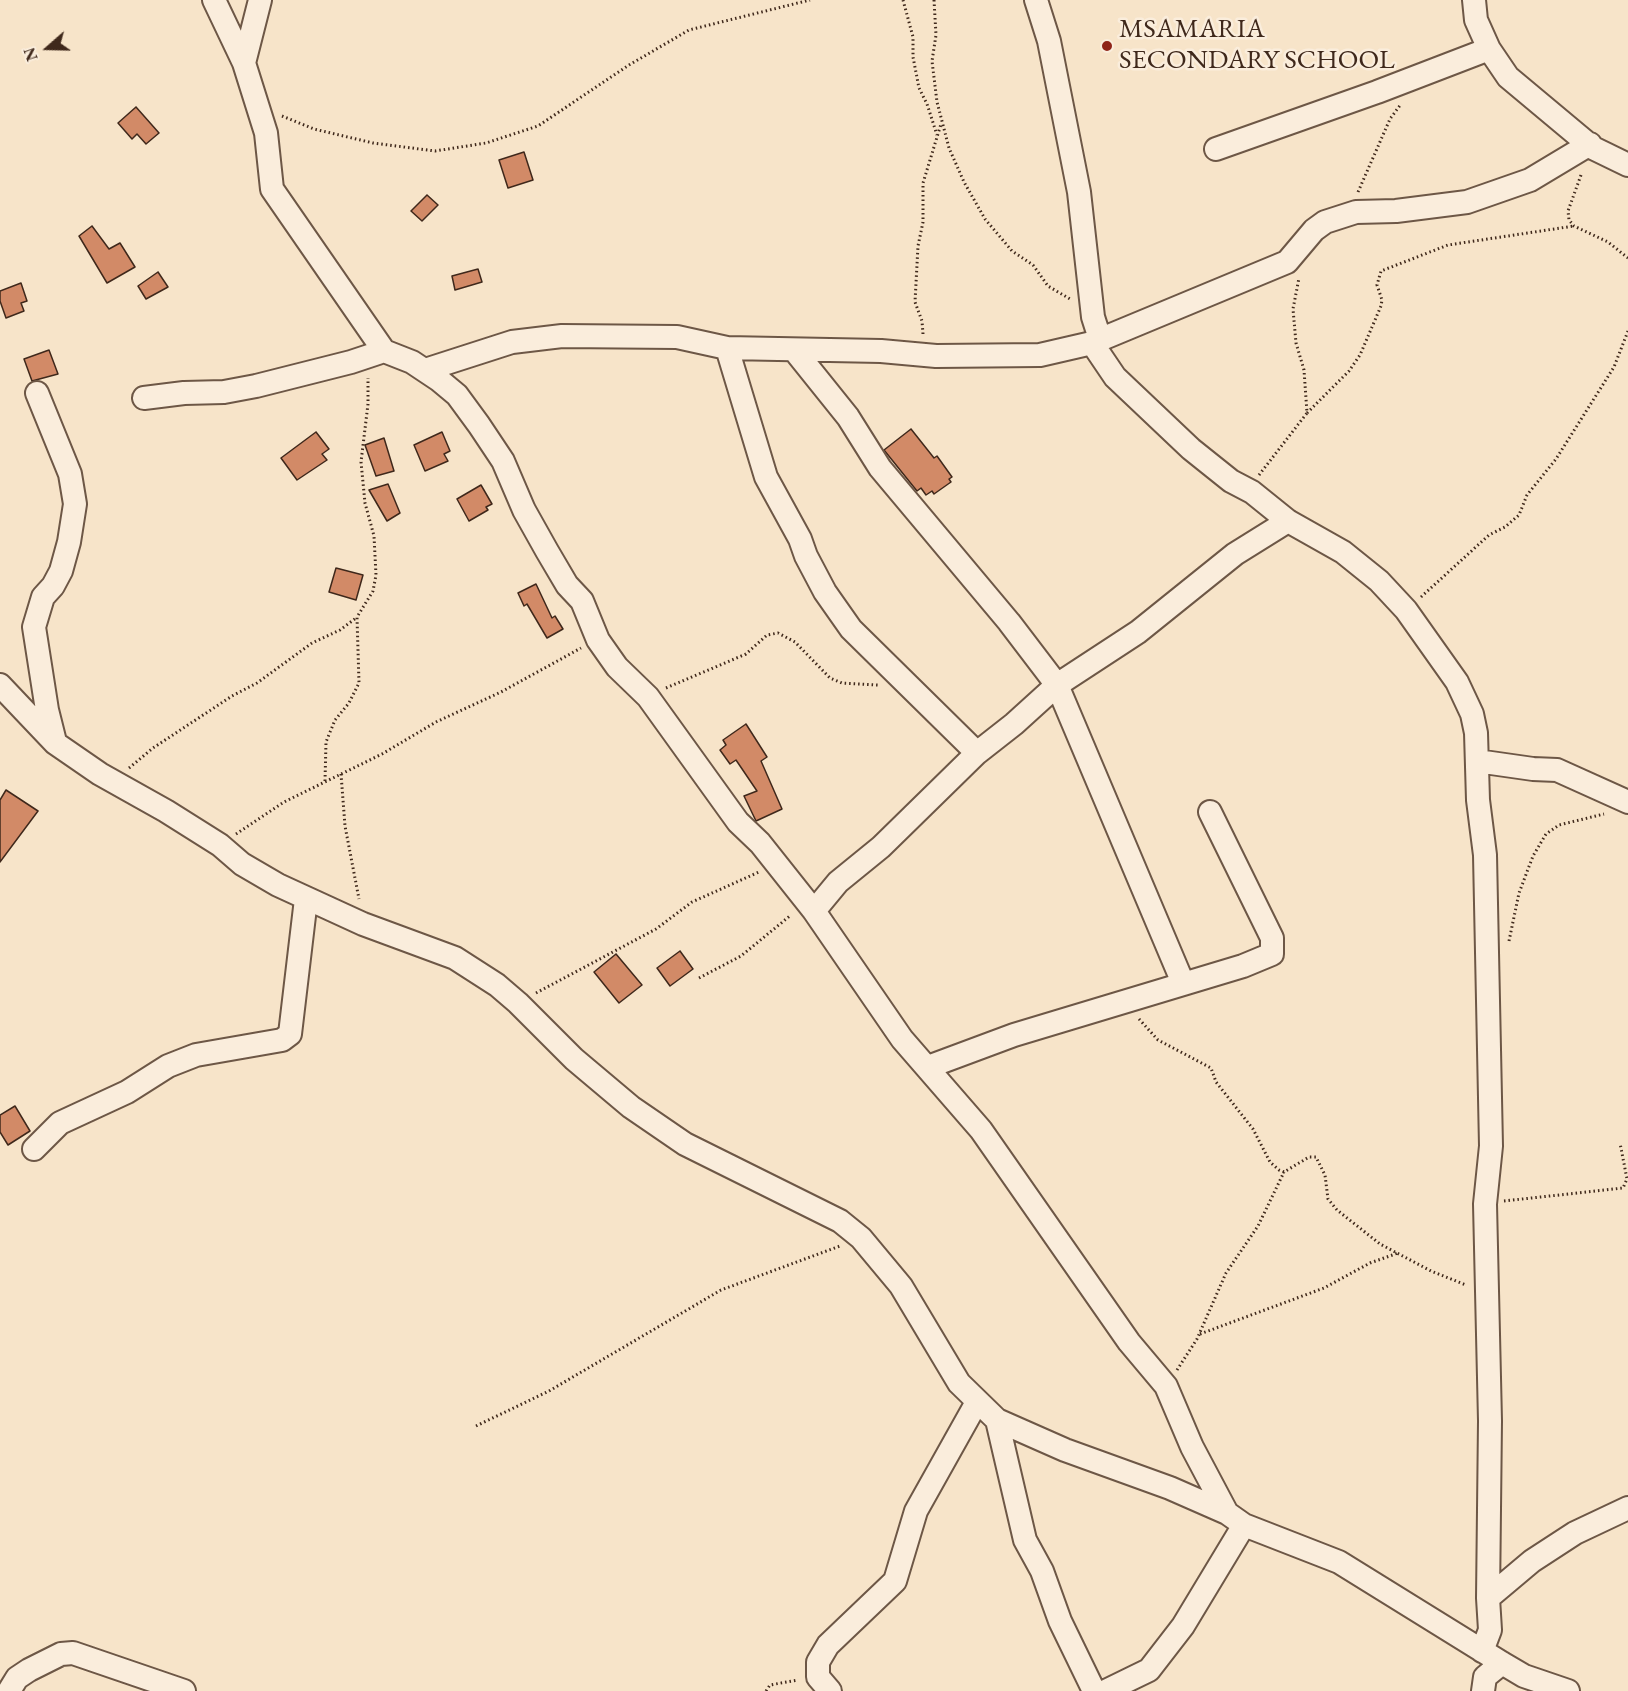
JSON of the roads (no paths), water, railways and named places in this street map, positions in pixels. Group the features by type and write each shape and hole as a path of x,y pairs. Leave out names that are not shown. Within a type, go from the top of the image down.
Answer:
{"street":[{"path":"214,0 244,63 266,133 272,189 377,353"},
{"path":"244,63 260,0"},
{"path":"1036,0 1048,41 1078,192 1096,341 1115,377 1142,405 1231,482 1252,492 1288,521 1343,552 1380,580 1406,610 1457,682 1472,714 1476,733 1478,801 1485,855 1491,1146 1485,1204 1485,1293 1490,1421 1488,1598 1490,1630 1482,1651"},
{"path":"1474,0 1476,21 1489,49 1508,77 1591,146 1628,165"},
{"path":"1216,149 1489,49"},
{"path":"425,370 512,342 562,336 677,337 728,348 795,351 881,351 925,356 1040,355 1096,341 1287,262 1314,230 1338,218 1356,212 1396,211 1467,202 1530,180 1591,146"},
{"path":"728,348 766,477 800,539 806,556 825,592 851,629 977,753"},
{"path":"795,351 848,417 880,468 1002,614 1057,685 1183,983"},
{"path":"144,398 184,393 224,392 256,386 377,353 412,362 457,395 503,461 524,510 567,585 582,602 598,640 617,667 648,697 738,822 777,865 810,907 902,1039 928,1066 981,1130 1130,1342 1166,1386 1192,1447 1235,1519"},
{"path":"37,393 70,474 75,504 61,571 53,586 43,597 34,627 47,710 55,743"},
{"path":"810,907 881,848 977,753 1014,724 1057,685 1138,632 1235,554 1288,521"},
{"path":"0,685 55,743 116,783 220,845 242,864 306,899 363,924 455,958 497,985 574,1059 631,1107 685,1144 840,1221 861,1238 901,1286 959,1383 997,1420 1065,1450 1170,1488 1235,1519 1339,1562 1524,1676 1568,1691"},
{"path":"1477,761 1557,770 1618,808"},
{"path":"928,1066 1014,1035 1265,959 1272,954 1272,938 1210,812"},
{"path":"34,1149 60,1123 127,1092 168,1066 196,1055 282,1040 290,1034 306,899"},
{"path":"824,1684 818,1662 828,1645 896,1581 916,1511 977,1402"},
{"path":"997,1420 1025,1540 1042,1571 1060,1621 1094,1691"},
{"path":"1488,1598 1532,1561 1575,1533 1628,1508"},
{"path":"1106,1691 1149,1670 1183,1626 1235,1519"},
{"path":"9,1691 17,1678 62,1653 73,1653 184,1691"},
{"path":"1484,1691 1485,1677 1502,1663"}],"place":[{"name":"MSAMARIA SECONDARY SCHOOL","path":"1107,46"}]}
